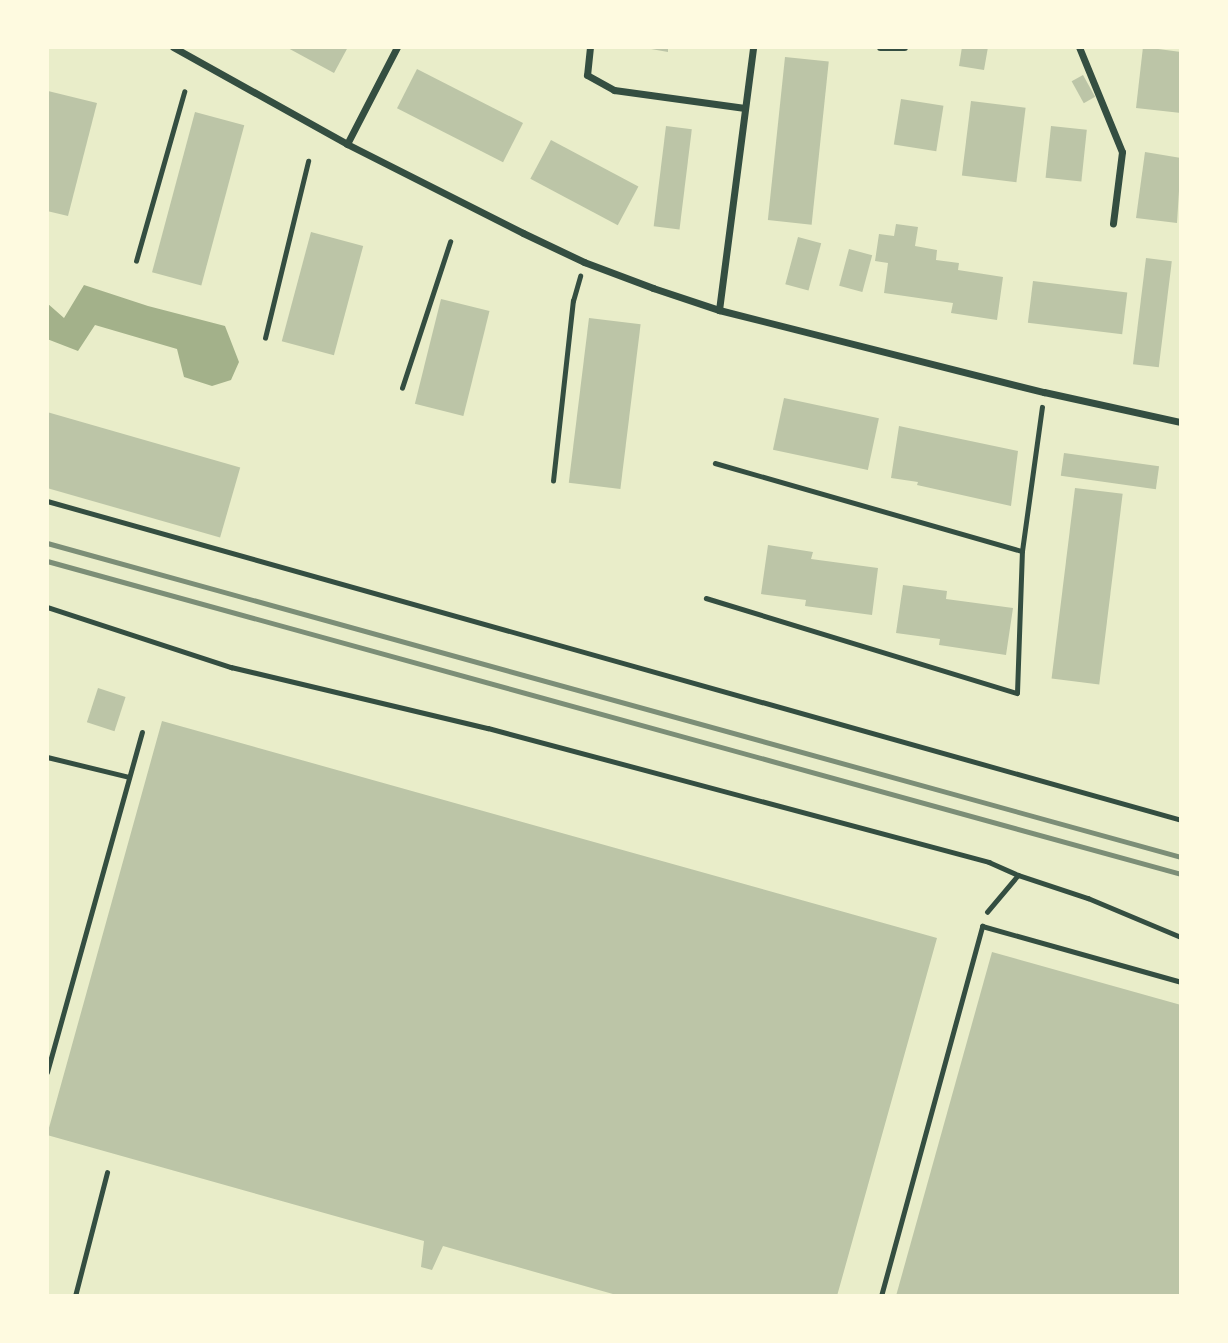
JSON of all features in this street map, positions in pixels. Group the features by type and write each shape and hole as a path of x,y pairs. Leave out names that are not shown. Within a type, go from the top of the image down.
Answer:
{"street":[{"path":"173,47 347,144 583,262 719,310 1044,392 1181,422"},
{"path":"347,144 397,47"},
{"path":"590,47 587,75 614,90 745,108"},
{"path":"719,310 752,47"},
{"path":"880,47 904,47"},
{"path":"1079,47 1122,152 1113,223"}],"lane":[{"path":"47,500 1181,820"},
{"path":"47,1072 142,732"},
{"path":"47,757 130,777"},
{"path":"881,1296 982,926 1181,982"},
{"path":"75,1296 107,1172"}],"path":[{"path":"136,261 184,92"},
{"path":"265,338 308,161"},
{"path":"402,388 450,242"},
{"path":"553,481 573,301 583,262"},
{"path":"706,598 1017,693 1022,551 1044,392"},
{"path":"715,463 1022,551"},
{"path":"47,607 231,667 488,728 989,862 1018,875 1088,898 1181,937"},
{"path":"982,926 988,909 1018,875"}],"shaded area":[{"path":"84,285 148,306 225,326 239,362 231,380 212,386 184,377 177,349 95,325 78,351 47,339 47,303 64,318"}],"building":[{"path":"286,47 348,47 334,73"},
{"path":"640,47 668,47 668,52"},
{"path":"962,47 988,47 984,70 959,66"},
{"path":"1143,47 1181,52 1181,113 1136,108"},
{"path":"785,57 829,62 812,225 768,220"},
{"path":"417,69 523,123 503,162 397,108"},
{"path":"1083,75 1095,97 1084,103 1072,81"},
{"path":"48,91 97,103 68,216 47,211"},
{"path":"901,99 943,106 936,151 894,144"},
{"path":"971,101 1026,108 1016,182 962,175"},
{"path":"195,112 244,125 201,286 152,272"},
{"path":"666,126 692,129 679,229 654,226"},
{"path":"1051,126 1087,130 1081,181 1046,178"},
{"path":"551,140 638,186 618,225 530,179"},
{"path":"1145,152 1181,158 1177,223 1136,218"},
{"path":"896,224 918,227 915,246 937,250 936,260 959,263 958,270 1003,277 997,320 951,313 953,303 884,293 888,263 875,261 879,234 894,236"},
{"path":"311,232 363,246 334,355 282,341"},
{"path":"798,237 821,243 809,291 785,284"},
{"path":"849,249 872,255 862,292 839,286"},
{"path":"1146,258 1172,261 1159,367 1133,364"},
{"path":"1033,281 1127,293 1122,334 1028,323"},
{"path":"441,299 490,311 463,416 415,404"},
{"path":"589,318 641,324 620,489 569,483"},
{"path":"784,398 879,418 868,470 773,450"},
{"path":"47,412 240,467 220,538 47,488"},
{"path":"899,426 1018,451 1011,506 917,485 918,482 891,478"},
{"path":"1064,453 1159,466 1156,489 1061,476"},
{"path":"1075,488 1123,494 1099,684 1052,679"},
{"path":"768,545 813,552 811,559 878,568 872,615 805,606 806,600 761,594"},
{"path":"903,585 947,591 946,599 1013,608 1006,655 939,645 940,639 896,633"},
{"path":"98,688 126,697 114,731 87,722"},
{"path":"162,721 937,938 837,1296 620,1296 443,1246 432,1270 421,1267 424,1241 47,1135"},
{"path":"992,952 1181,1005 1181,1296 896,1296"}],"railway":[{"path":"47,543 1181,857"},
{"path":"47,561 1181,874"}]}
